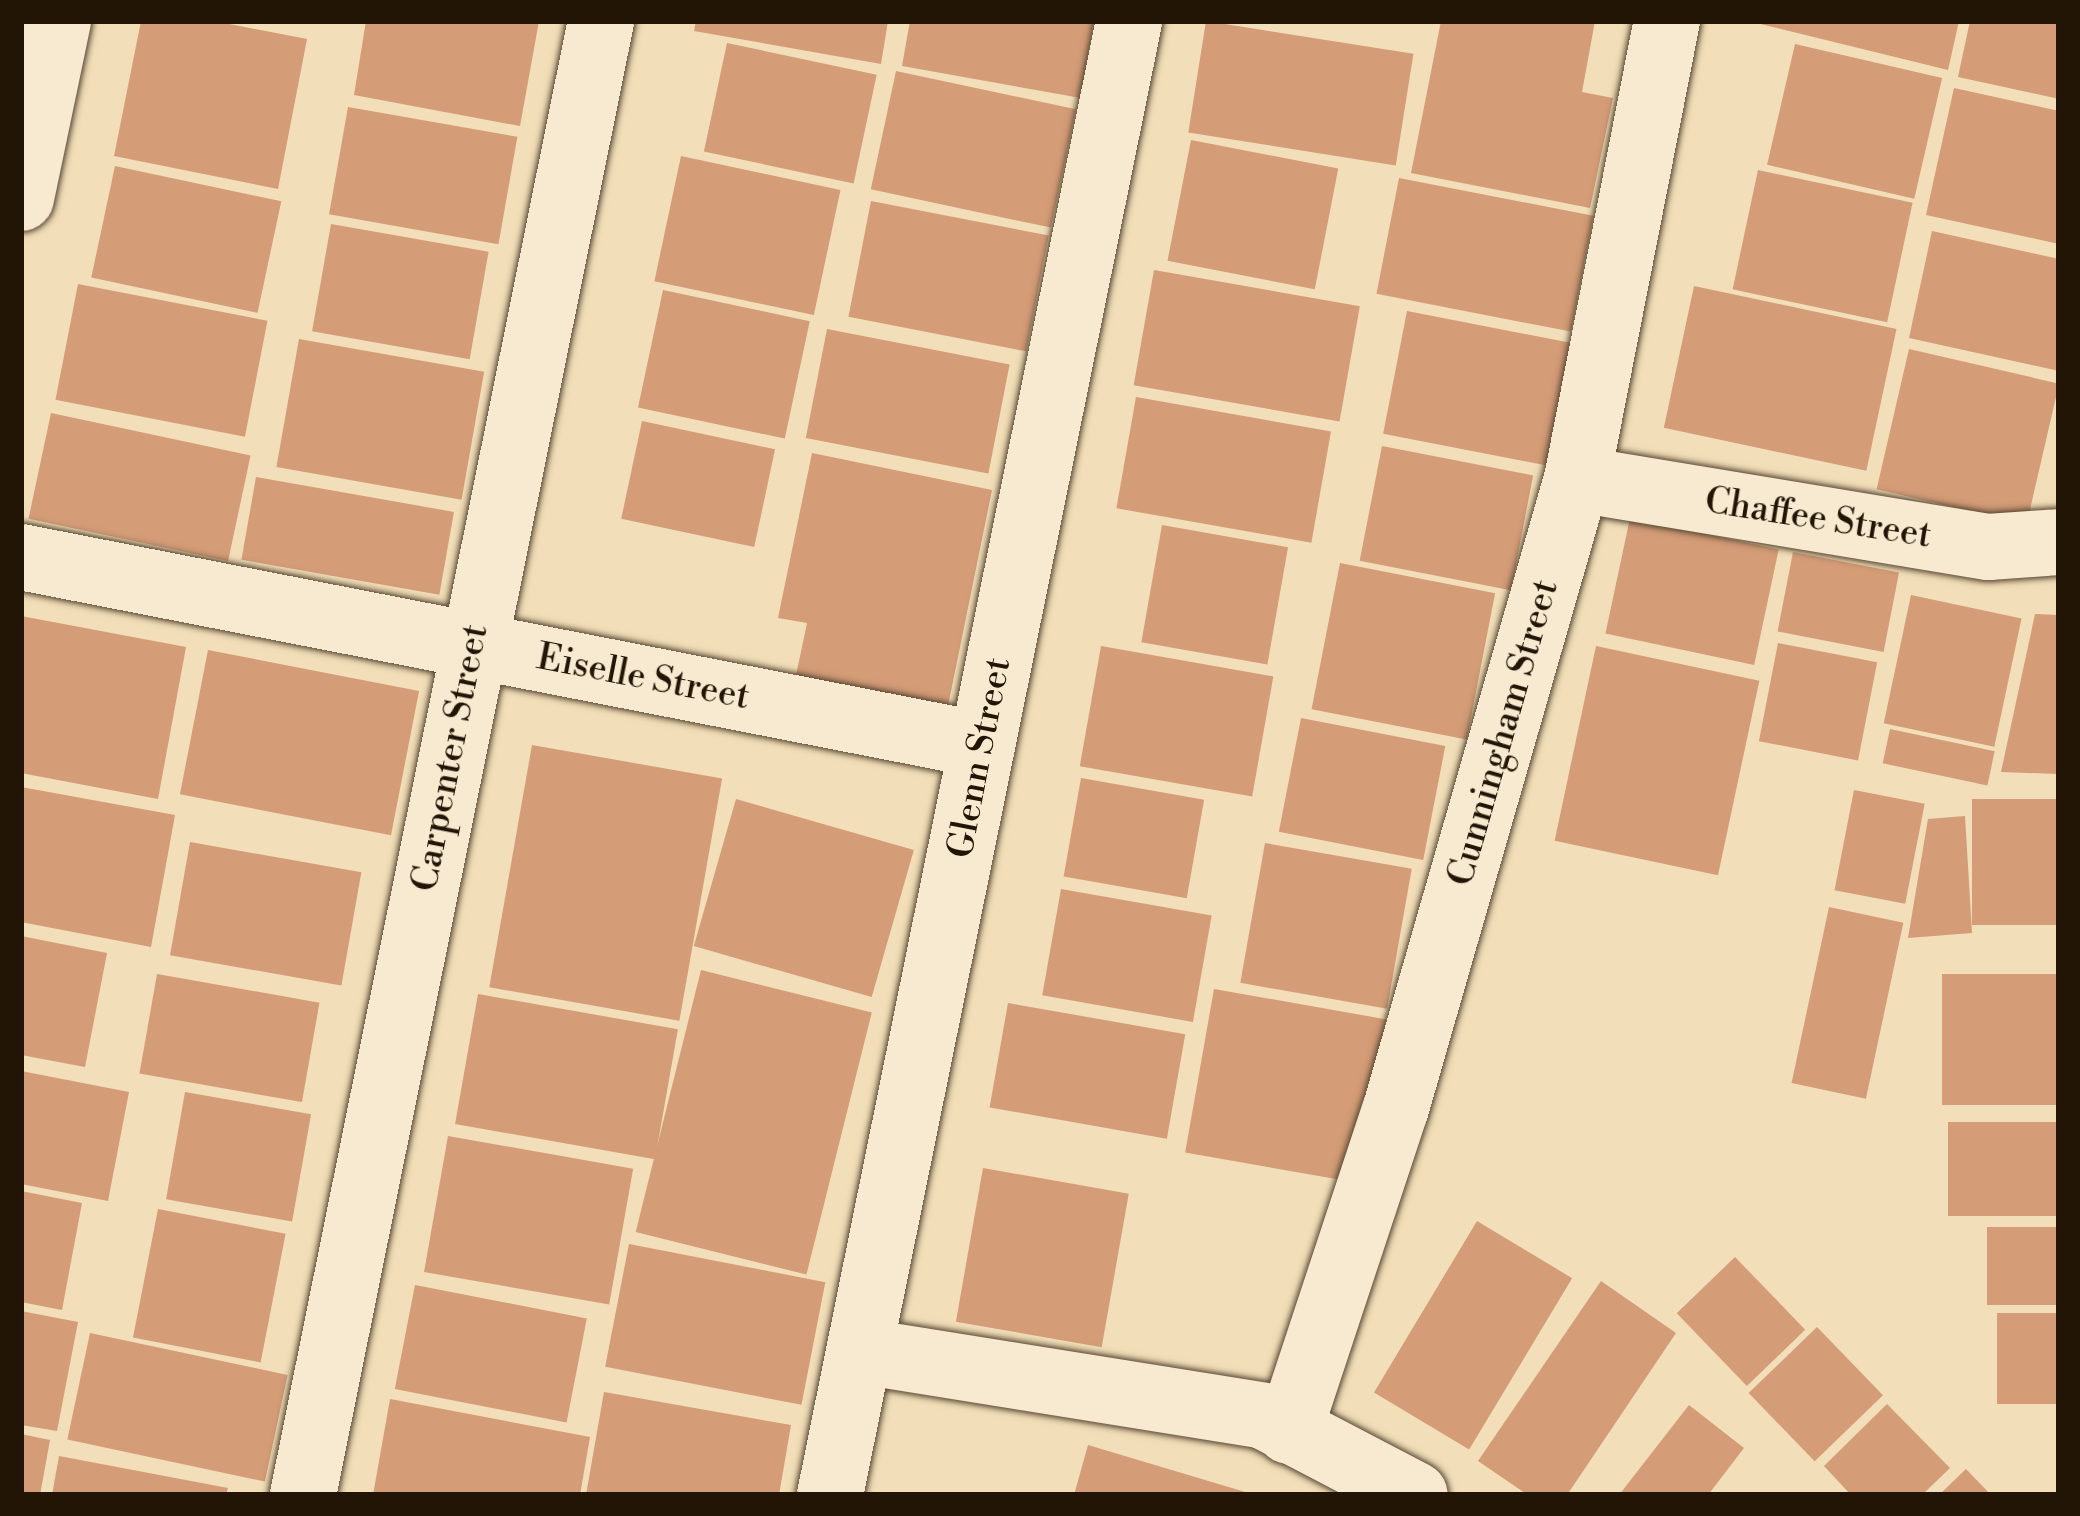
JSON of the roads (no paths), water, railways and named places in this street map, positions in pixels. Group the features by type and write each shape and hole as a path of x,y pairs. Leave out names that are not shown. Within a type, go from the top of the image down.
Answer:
{"street":[{"path":"21,198 58,21"},
{"name":"Carpenter Street","path":"303,1495 601,21"},
{"name":"Glenn Street","path":"830,1495 1130,21"},
{"name":"Cunningham Street","path":"1289,1432 1396,1108 1576,478 1667,21"},
{"name":"Chaffee Street","path":"1576,478 1988,547 2059,542"},
{"name":"Eiselle Street","path":"21,557 982,745"},
{"path":"860,1351 1264,1417 1415,1495"}]}
